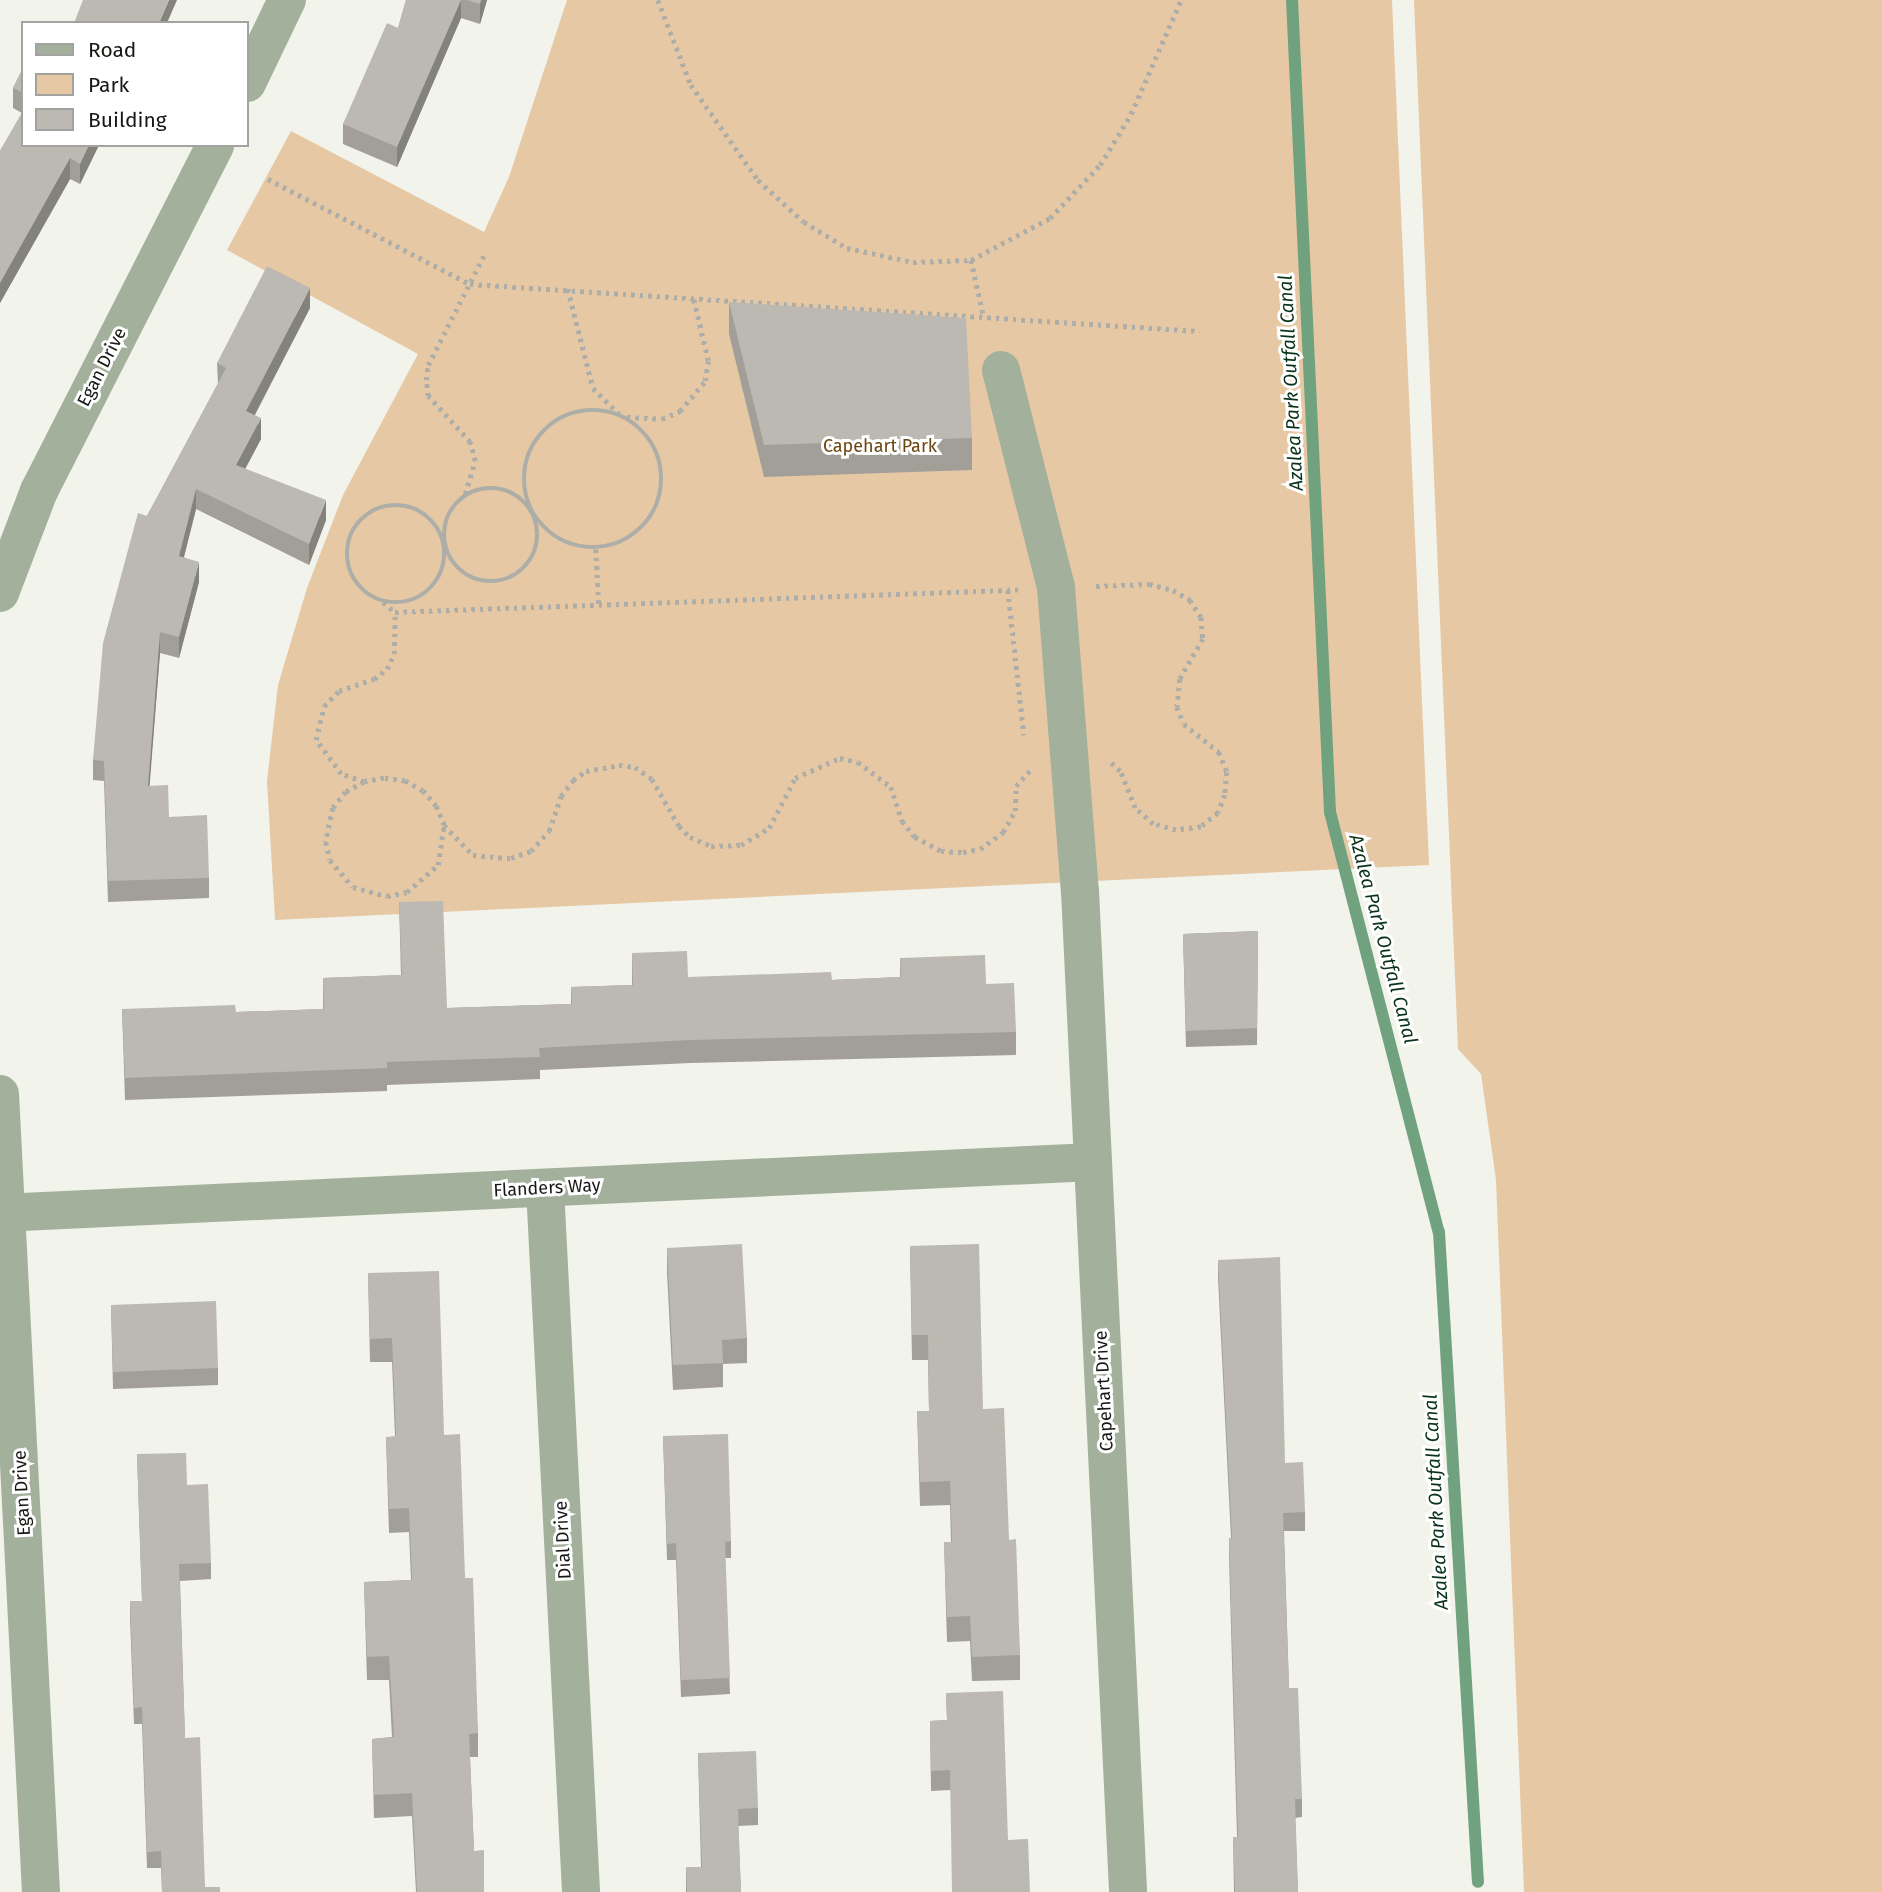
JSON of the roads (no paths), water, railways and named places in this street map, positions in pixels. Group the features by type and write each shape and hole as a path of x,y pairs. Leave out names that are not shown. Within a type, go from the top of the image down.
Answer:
{"street":[{"path":"248,81 286,0"},
{"name":"Egan Drive","path":"0,593 39,491 214,147"},
{"name":"Capehart Drive","path":"1001,370 1056,588 1080,891 1128,1892"},
{"name":"Egan Drive","path":"0,1094 41,1892"},
{"name":"Flanders Way","path":"5,1213 1093,1162"},
{"name":"Dial Drive","path":"545,1188 581,1892"}],"waterway":[{"name":"Azalea Park Outfall Canal","path":"1292,0 1330,812 1439,1232 1478,1882"}],"park label":[{"name":"Capehart Park","path":"880,446"}]}
